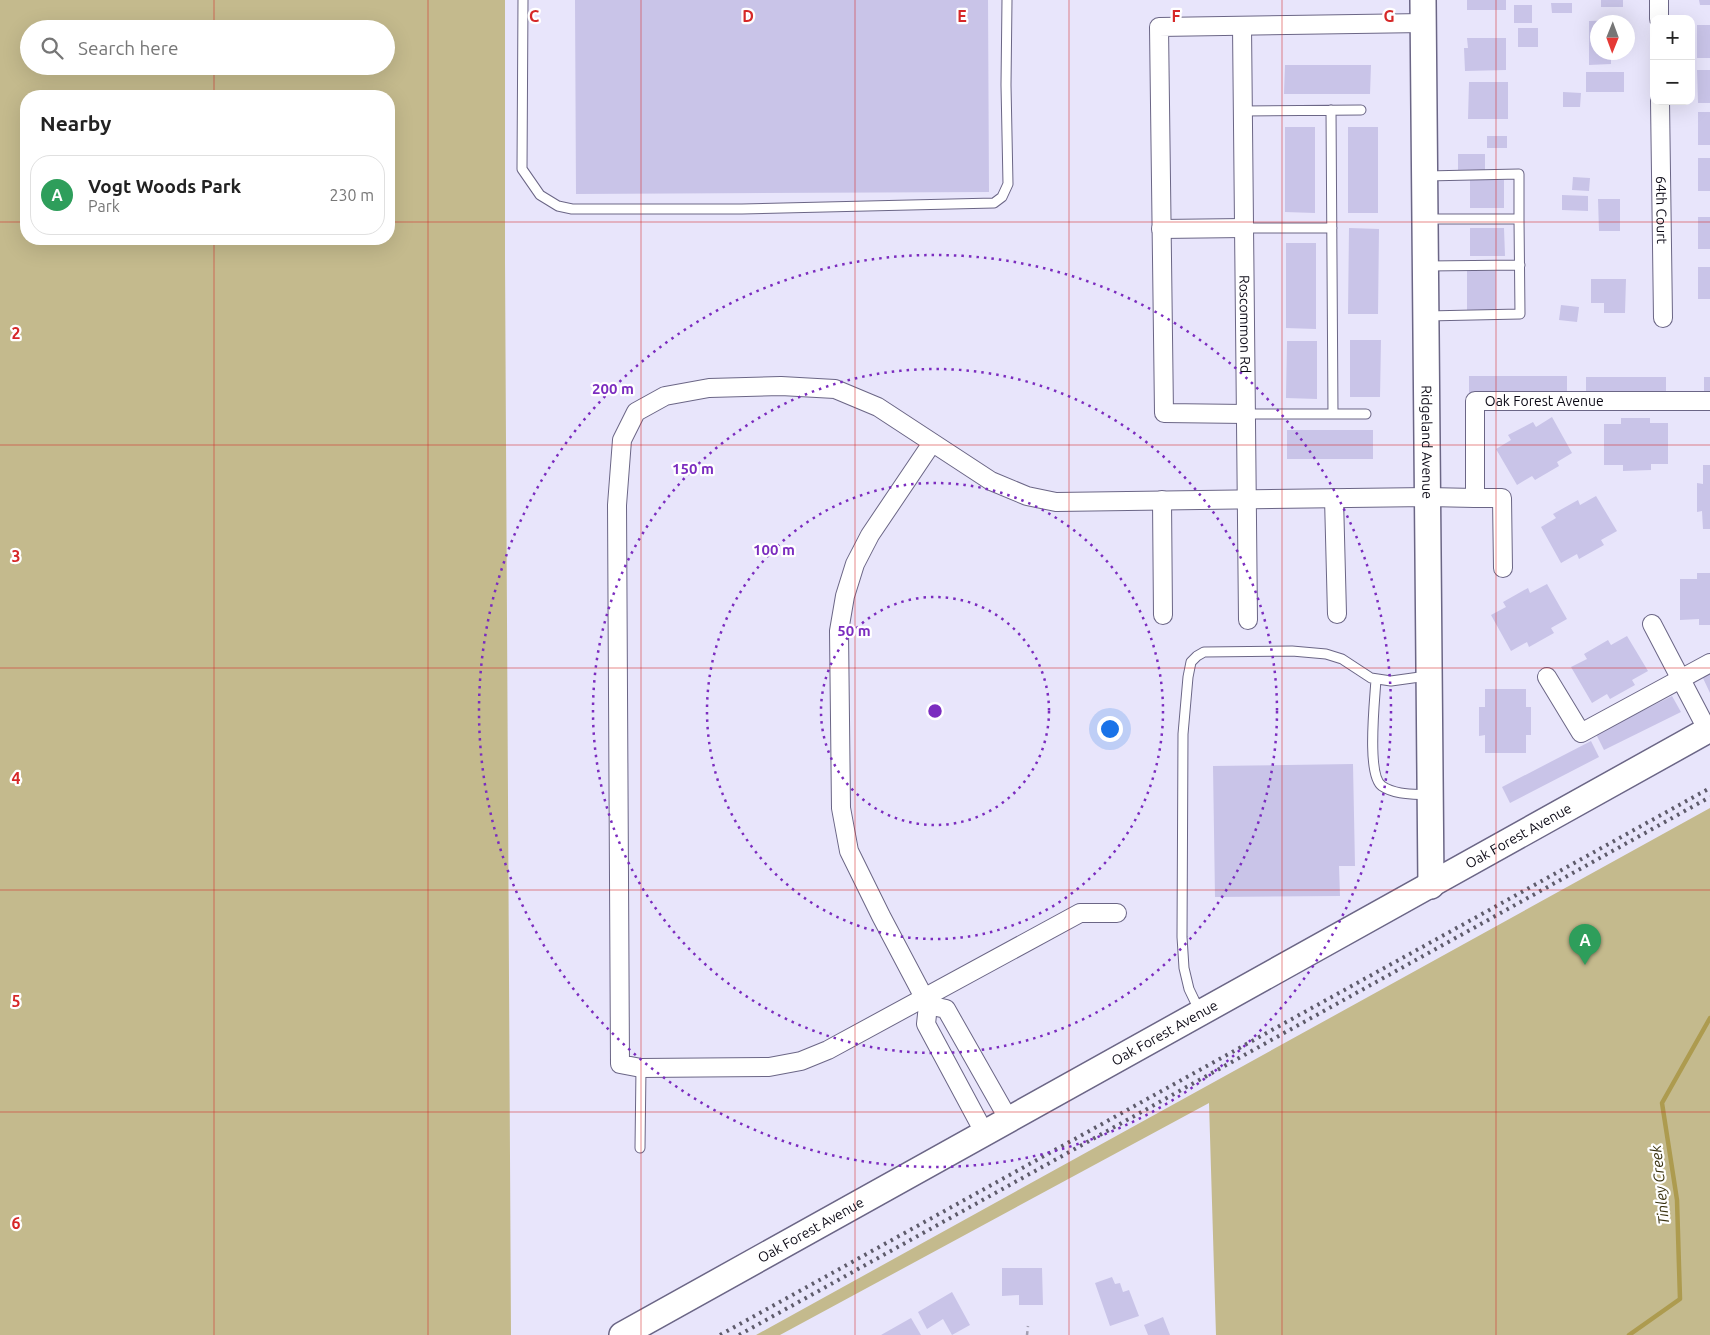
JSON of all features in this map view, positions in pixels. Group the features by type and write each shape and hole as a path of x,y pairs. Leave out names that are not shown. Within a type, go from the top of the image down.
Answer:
{"street":[{"path":"1659,0 1660,15"},
{"path":"1246,414 1164,414 1159,27 1242,26 1424,12"},
{"name":"Ridgeland Avenue","path":"1424,12 1431,886"},
{"name":"Roscommon Rd","path":"1242,26 1248,620"},
{"name":"64th Court","path":"1660,105 1663,318"},
{"path":"1162,229 1244,228"},
{"path":"1117,913 1080,913 926,1001 828,1050 801,1061 769,1067 641,1068 620,1064 617,505 622,440 636,412 665,396 709,388 781,386 835,389 878,407 991,481 1027,496 1056,502 1428,496 1502,498 1503,568"},
{"name":"Oak Forest Avenue","path":"1475,498 1475,401 1710,402"},
{"path":"932,443 870,535 855,564 844,596 839,631 841,808 849,851 926,1001 926,1024 984,1134"},
{"path":"1334,498 1337,614"},
{"path":"1162,500 1163,615"},
{"name":"Oak Forest Avenue","path":"622,1335 1709,730 1652,624"},
{"path":"1547,676 1581,732 1710,663"},
{"path":"926,1001 946,1010 1009,1120"}],"lane":[{"path":"523,0 522,169 540,194 558,206 572,209 742,209 994,203 1002,197 1008,184 1007,0"},
{"path":"1331,110 1333,414"},
{"path":"1243,111 1361,110"},
{"path":"1425,176 1519,174 1520,219 1520,314 1426,316"},
{"path":"1425,219 1520,219"},
{"path":"1244,228 1332,228"},
{"path":"1426,266 1520,264"},
{"path":"1246,414 1366,414"},
{"path":"1201,1014 1189,989 1184,968 1182,937 1183,734 1191,662 1204,652 1292,651 1326,654 1342,659 1371,678 1376,679 1391,681 1429,676"},
{"path":"1376,679 1373,750 1374,776 1383,787 1398,792 1430,795"},
{"path":"640,1148 641,1068"}],"path":[{"path":"1027,1335 1028,1326"}],"shaded area":[{"path":"0,0 505,0 511,1335 0,1335"},
{"path":"1710,808 1710,1335 1216,1335 1209,1103 780,1335 756,1335"}],"building":[{"path":"575,0 988,0 989,192 576,194"},
{"path":"1467,0 1506,0 1506,10 1467,10"},
{"path":"1601,0 1623,0 1623,7 1601,7"},
{"path":"1699,0 1710,0 1710,5 1700,5"},
{"path":"1551,3 1572,3 1572,13 1552,13"},
{"path":"1514,5 1532,5 1532,23 1514,23"},
{"path":"1589,21 1590,60 1611,60 1611,64 1589,65"},
{"path":"1697,25 1710,25 1710,58 1697,58"},
{"path":"1518,28 1538,28 1538,47 1518,47"},
{"path":"1467,38 1506,38 1506,70 1465,71 1464,48 1468,48"},
{"path":"1285,65 1371,65 1370,94 1284,94"},
{"path":"1697,70 1710,70 1710,103 1698,103"},
{"path":"1586,72 1624,72 1624,92 1586,92"},
{"path":"1469,82 1508,82 1508,119 1468,119"},
{"path":"1563,92 1581,93 1580,107 1563,107"},
{"path":"1698,112 1710,112 1710,145 1698,145"},
{"path":"1285,127 1315,127 1315,213 1285,212"},
{"path":"1348,127 1378,127 1378,213 1348,213"},
{"path":"1487,136 1507,136 1507,148 1487,148"},
{"path":"1458,154 1485,154 1485,171 1458,171"},
{"path":"1698,158 1710,158 1710,191 1698,191"},
{"path":"1573,177 1590,178 1589,191 1572,190"},
{"path":"1470,180 1504,180 1504,208 1470,208"},
{"path":"1562,195 1588,196 1588,211 1562,210"},
{"path":"1598,199 1620,199 1620,231 1599,231"},
{"path":"1698,217 1710,217 1710,249 1698,249"},
{"path":"1349,228 1379,229 1378,314 1348,314"},
{"path":"1470,228 1504,228 1505,256 1470,256"},
{"path":"1286,243 1316,243 1316,329 1286,328"},
{"path":"1698,267 1710,267 1710,299 1698,299"},
{"path":"1467,271 1496,271 1496,311 1467,311"},
{"path":"1591,279 1626,279 1625,313 1604,313 1604,303 1591,303"},
{"path":"1561,305 1579,307 1577,322 1559,320"},
{"path":"1350,340 1381,340 1380,397 1350,397"},
{"path":"1287,341 1317,341 1317,399 1286,398"},
{"path":"1469,376 1567,376 1567,394 1469,394"},
{"path":"1586,377 1666,377 1666,393 1586,393"},
{"path":"1704,377 1710,377 1710,394 1704,394"},
{"path":"1552,417 1572,453 1557,462 1559,466 1535,480 1532,476 1517,485 1496,449 1511,440 1508,435 1533,422 1536,427"},
{"path":"1621,418 1650,418 1650,423 1668,423 1668,464 1651,464 1651,470 1623,471 1623,465 1604,465 1604,424 1621,424"},
{"path":"1287,430 1373,430 1373,459 1287,459"},
{"path":"1703,465 1710,465 1710,529 1703,529 1702,511 1697,512 1697,483 1703,484"},
{"path":"1596,496 1617,531 1601,540 1604,545 1579,559 1577,554 1561,563 1541,527 1556,518 1553,514 1578,500 1580,505"},
{"path":"1697,573 1710,573 1710,625 1699,625 1699,619 1680,620 1680,579 1697,579"},
{"path":"1547,584 1567,619 1551,628 1554,633 1529,647 1527,642 1511,651 1491,615 1506,607 1503,602 1528,588 1530,593"},
{"path":"1627,636 1648,671 1632,680 1635,685 1610,699 1607,694 1592,703 1571,667 1587,659 1584,654 1608,640 1611,645"},
{"path":"1710,672 1710,693 1702,676"},
{"path":"1485,689 1526,689 1526,707 1531,707 1531,735 1526,735 1526,753 1485,753 1485,735 1479,736 1479,707 1485,707"},
{"path":"1672,696 1681,712 1604,750 1596,734"},
{"path":"1591,741 1599,757 1510,803 1502,787"},
{"path":"1353,764 1355,866 1339,866 1340,896 1215,897 1213,766"},
{"path":"1002,1268 1042,1268 1043,1305 1019,1305 1019,1295 1002,1296"},
{"path":"1112,1277 1115,1284 1120,1283 1123,1292 1129,1290 1139,1316 1110,1326 1095,1283"},
{"path":"952,1292 970,1325 952,1335 943,1319 927,1329 918,1312"},
{"path":"1163,1317 1170,1335 1148,1335 1144,1325"},
{"path":"911,1318 921,1335 881,1335"}],"waterway":[{"name":"Tinley Creek","path":"1629,1335 1680,1299 1677,1200 1662,1103 1710,1018"}],"railway":[{"path":"720,1335 1710,788"},
{"path":"739,1335 1710,797"}],"place":[{"name":"Vogt Woods Park","path":"1585,965"}]}
